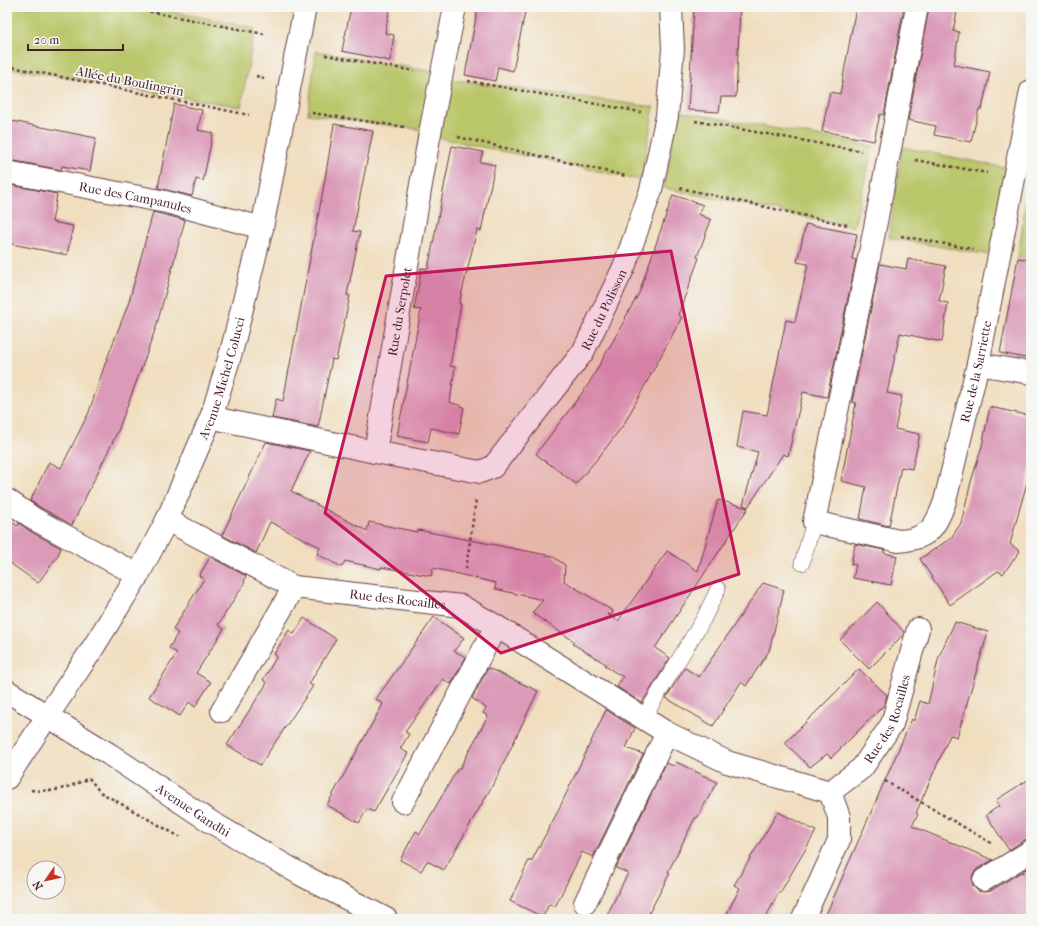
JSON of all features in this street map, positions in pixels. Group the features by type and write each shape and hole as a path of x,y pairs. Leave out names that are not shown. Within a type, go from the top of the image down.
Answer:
{"street":[{"name":"Avenue Michel Colucci","path":"7,778 91,651 138,575 167,520 212,415 232,350 262,228 306,7"},
{"name":"Rue du Serpolet","path":"375,452 429,138 455,7"},
{"name":"Rue du Polisson","path":"480,472 492,467 583,352 624,267 651,190 667,116 674,49 671,7"},
{"path":"814,522 872,243 917,7"},
{"name":"Rue de la Sarriette","path":"814,522 900,541 920,537 931,529 938,520 945,501 978,364 1031,91"},
{"name":"Rue des Campanules","path":"7,172 166,202 262,228"},
{"path":"978,364 1031,373"},
{"path":"212,415 223,420 375,452 480,472"},
{"path":"7,500 36,520 138,575"},
{"name":"Rue des Rocailles","path":"167,520 294,587 461,606 496,626 667,732 727,762 830,792 862,768 892,724 918,629"},
{"path":"222,711 294,587"},
{"path":"403,802 496,626"},
{"name":"Avenue Gandhi","path":"7,690 211,822 300,874 386,919"},
{"path":"585,903 667,732"},
{"path":"803,919 839,840 839,817 830,792"},
{"path":"984,880 1025,855"}],"lane":[{"path":"802,563 814,522"},
{"path":"644,717 703,620 718,590"}],"path":[{"path":"126,7 264,34"},
{"name":"Allée du Boulingrin","path":"7,66 249,114"},
{"path":"466,569 480,472"},
{"path":"862,768 1025,855"},
{"path":"28,790 46,792 67,788 89,778 92,775"}],"highlighted area":[{"path":"671,251 739,574 501,653 325,513 386,276"}],"green space":[{"path":"7,7 149,7 255,28 241,107 7,68"},
{"path":"316,51 434,72 423,130 308,114"},
{"path":"449,79 654,107 641,180 439,138"},
{"path":"678,111 873,146 854,227 664,188"},
{"path":"902,147 1007,168 991,255 889,238"},
{"path":"1031,171 1031,268 1017,265"}],"building":[{"path":"351,7 390,7 385,33 394,35 390,61 342,51"},
{"path":"478,7 526,7 513,71 498,67 495,81 465,75"},
{"path":"694,7 740,7 736,97 721,97 719,112 688,110"},
{"path":"856,7 904,7 884,115 880,114 874,141 822,131 830,92 840,94"},
{"path":"929,7 958,7 953,31 959,32 954,65 990,72 982,109 979,109 971,142 934,135 936,126 908,120"},
{"path":"174,104 202,110 198,130 213,133 203,181 196,179 192,196 158,188"},
{"path":"7,120 96,138 90,171 62,166 61,170 15,161 16,157 7,155"},
{"path":"334,124 373,131 353,231 360,232 347,295 350,296 336,360 332,359 318,427 272,418 276,399 283,401 324,185"},
{"path":"452,146 483,152 480,162 495,165 481,231 477,230 459,304 461,304 450,366 455,367 450,402 464,407 459,434 431,428 428,442 397,436 421,310 414,309 421,268 428,269"},
{"path":"10,185 57,194 52,222 73,226 67,255 7,243 7,201"},
{"path":"673,195 703,205 699,214 711,220 678,315 682,317 624,424 576,484 536,454 588,385 626,318 639,293"},
{"path":"153,212 185,220 157,324 147,353 118,431 72,525 30,501 49,462 61,468 89,412 105,364 129,302"},
{"path":"806,224 857,234 852,259 856,260 827,397 803,392 788,456 783,454 748,507 743,505 758,452 737,447 743,411 767,415 786,320 795,322 808,264 797,262"},
{"path":"1018,258 1031,260 1031,359 1000,353"},
{"path":"908,259 946,266 939,301 948,303 942,342 900,333 887,393 902,396 895,429 920,434 912,469 901,467 889,526 860,519 866,487 841,481 856,403 852,402 880,264 906,269"},
{"path":"990,407 1031,416 1031,468 1010,544 1020,551 1003,574 998,571 950,605 920,559 951,538 961,523 972,478 982,446"},
{"path":"266,442 310,451 291,491 367,531 369,522 552,556 565,565 564,581 613,611 612,615 607,614 618,621 667,551 698,571 718,500 748,508 655,648 670,658 642,703 617,687 623,677 605,666 606,664 573,644 575,642 532,613 543,600 495,589 496,583 433,568 431,576 381,567 381,569 345,561 342,567 317,554 320,547 270,522 256,553 222,535"},
{"path":"7,519 18,526 19,523 30,531 61,548 57,557 38,583 7,561"},
{"path":"855,544 884,550 884,553 897,556 891,585 853,578 856,565 851,564"},
{"path":"210,557 246,576 245,582 218,625 224,629 196,673 211,682 195,707 189,702 180,716 149,697 177,653 169,648 178,633 173,629 204,579 199,576"},
{"path":"763,583 784,590 769,651 746,686 741,682 713,726 666,698 685,668 699,677"},
{"path":"877,602 904,632 903,635 869,669 840,640"},
{"path":"434,617 464,638 454,651 466,657 451,684 443,679 405,732 409,734 400,749 408,753 374,812 367,809 359,823 327,805 383,704 376,699"},
{"path":"304,618 336,639 309,684 313,686 260,765 227,745 267,683 263,680 277,656 274,654 289,630 294,634"},
{"path":"955,622 988,632 957,737 950,735 916,813 918,814 912,826 993,860 977,869 973,874 973,886 978,891 991,891 1021,872 1024,873 1023,871 1031,866 1031,919 824,919 912,719 914,721 920,701 928,704 939,656"},
{"path":"488,668 538,691 496,779 444,870 427,861 421,871 400,860 416,831 420,834 458,768 460,768 488,716 483,713 486,708 472,698"},
{"path":"859,669 887,695 885,704 831,758 827,754 810,767 785,743"},
{"path":"606,710 635,728 626,748 643,754 593,857 582,852 555,907 549,904 543,917 510,901 529,860 531,862 557,813"},
{"path":"676,762 717,782 697,818 695,818 668,872 670,873 646,919 605,919 628,873 616,868 666,763 674,766"},
{"path":"1031,778 1031,839 1024,840 1009,850 986,815 999,806 996,800"},
{"path":"778,812 816,831 780,893 779,892 765,919 724,919 740,888 734,885"}]}
